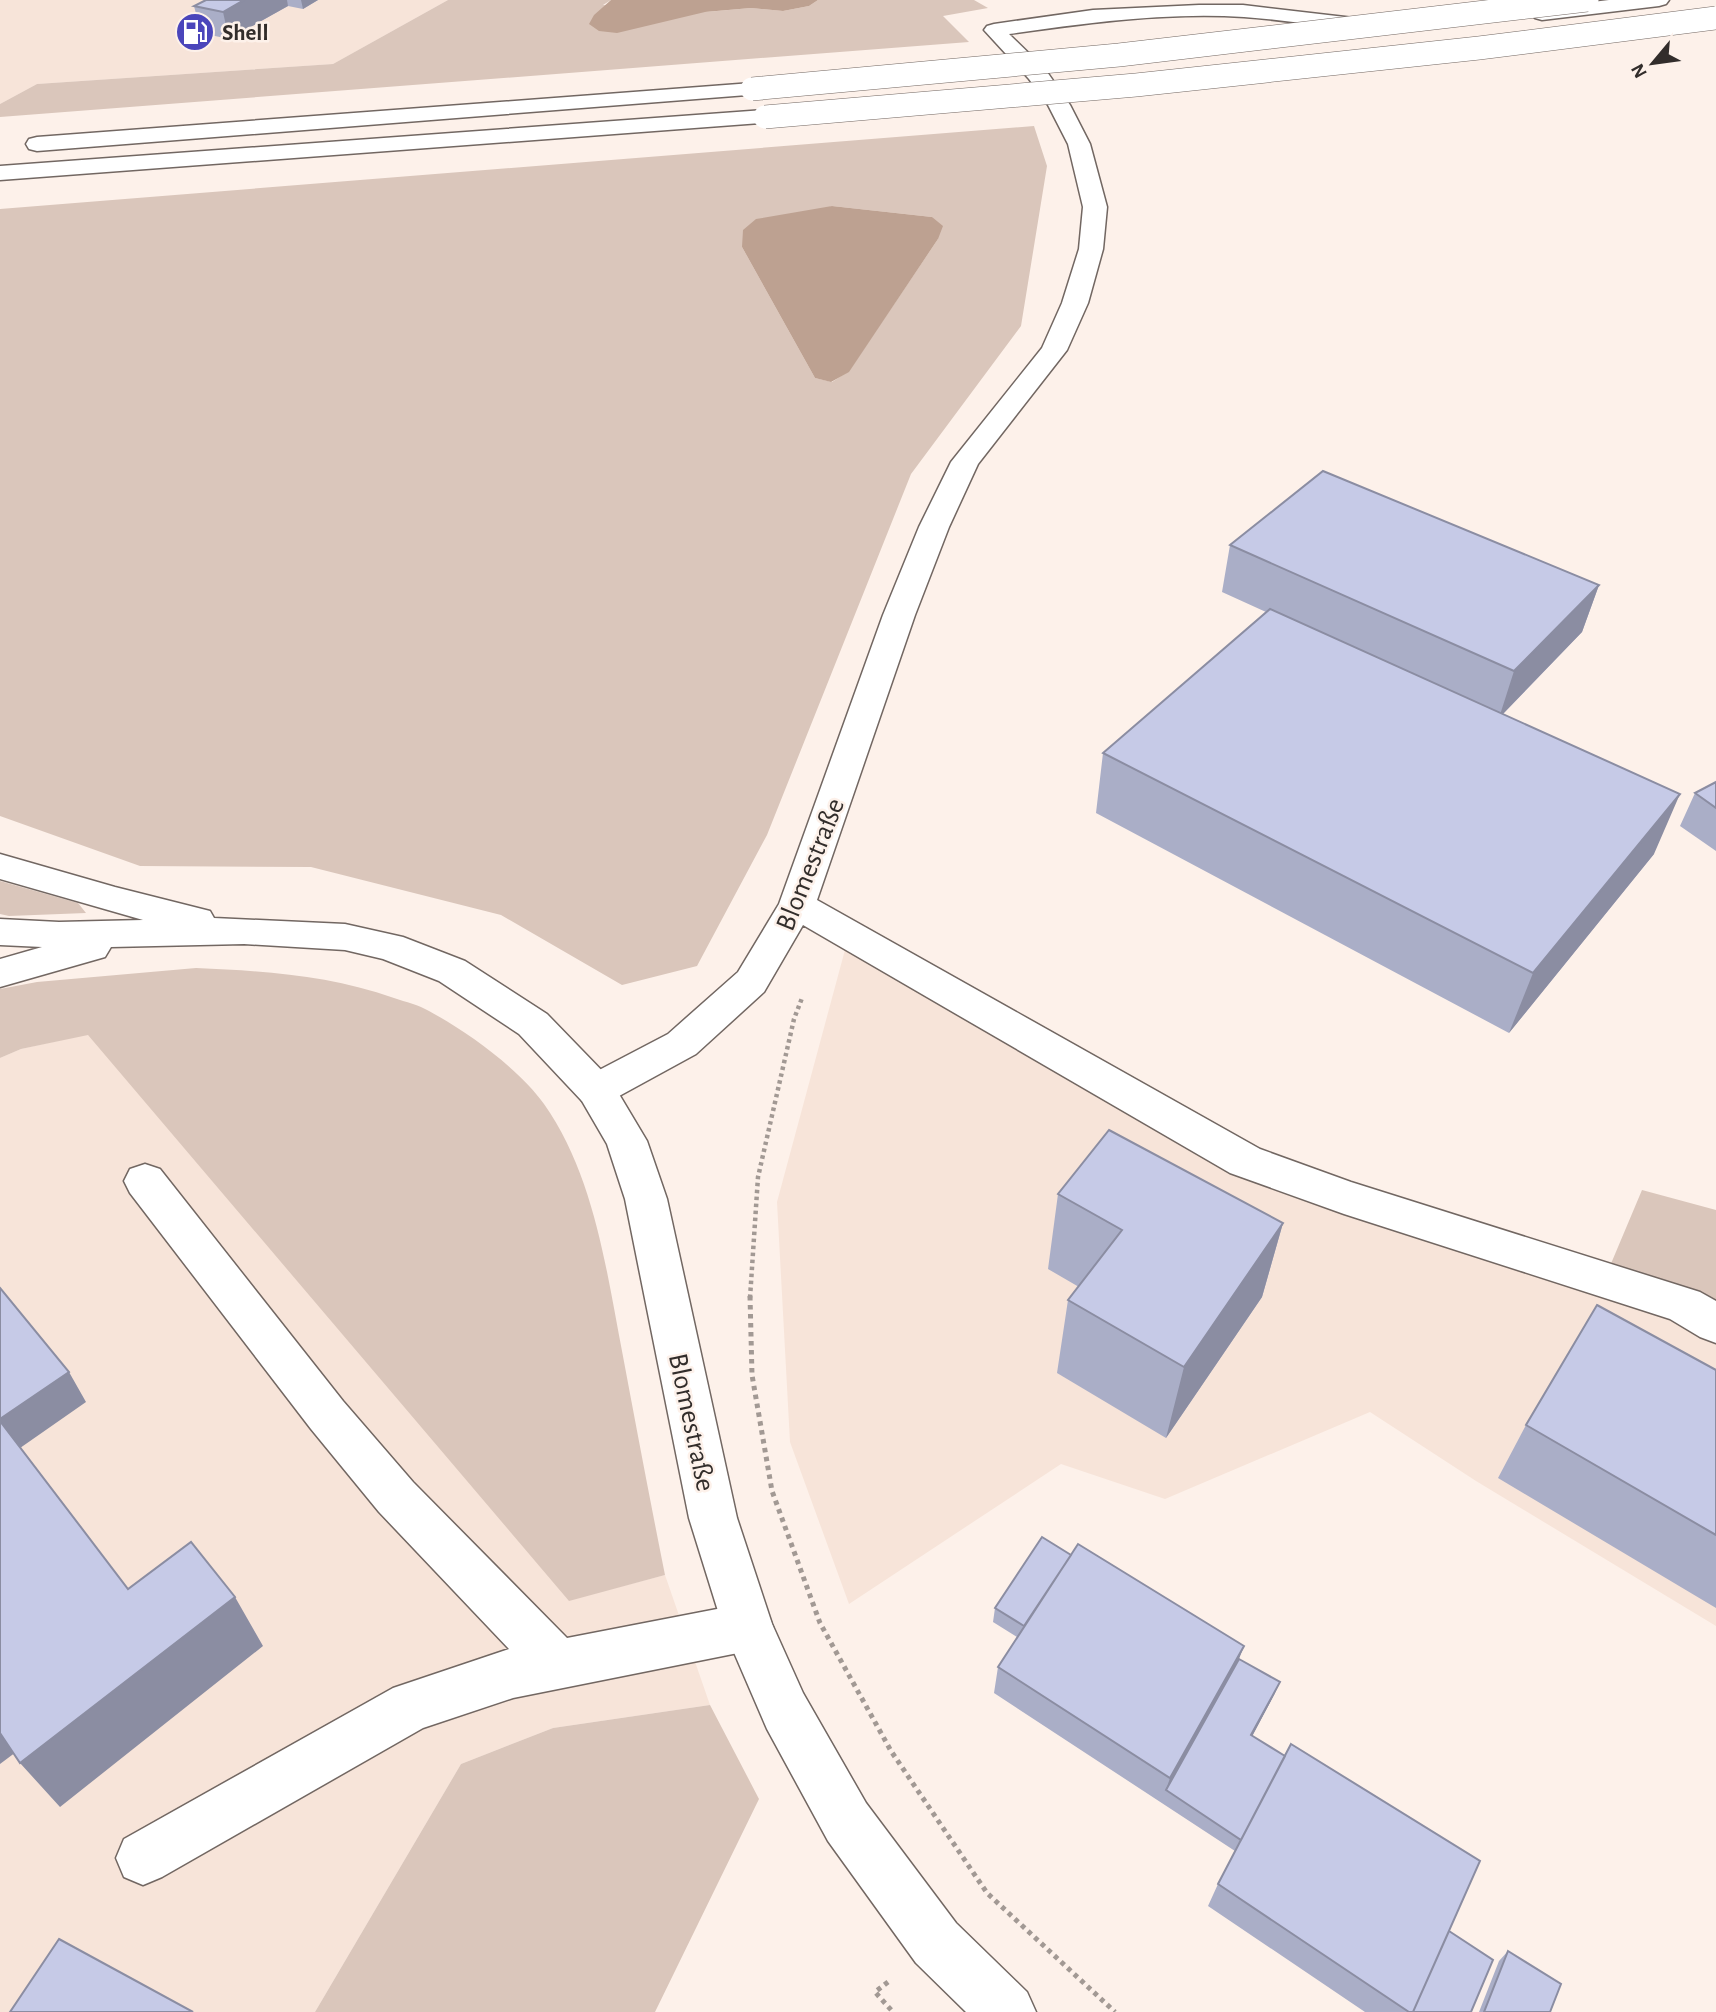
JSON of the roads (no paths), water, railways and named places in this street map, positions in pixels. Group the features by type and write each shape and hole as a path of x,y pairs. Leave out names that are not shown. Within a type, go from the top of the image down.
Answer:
{"main road":[{"path":"12,145 751,89 1119,55 1587,0"},
{"name":"Blomestraße","path":"1007,2012 936,1943 847,1822 785,1712 748,1627 713,1518 646,1199 627,1141 596,1090 682,1044 751,982 797,905 899,615 934,527 965,462 1054,350 1075,303 1091,249 1095,206 1079,144 1059,105 1037,74 994,30 1093,16 1243,11 1407,31 1659,0"},
{"path":"0,173 765,117 1149,84 1479,48 1716,18"},
{"path":"0,866 115,900 244,931"},
{"path":"797,905 1245,1161 1344,1198 1684,1305 1716,1324"},
{"path":"0,932 138,935 244,931 345,937 390,947 452,971 533,1024 596,1090"},
{"path":"0,973 138,935"},
{"path":"145,1181 327,1415 397,1497 559,1665"},
{"path":"143,1858 411,1706 513,1673 748,1627"}],"place":[{"name":"Shell","path":"195,32"}]}
